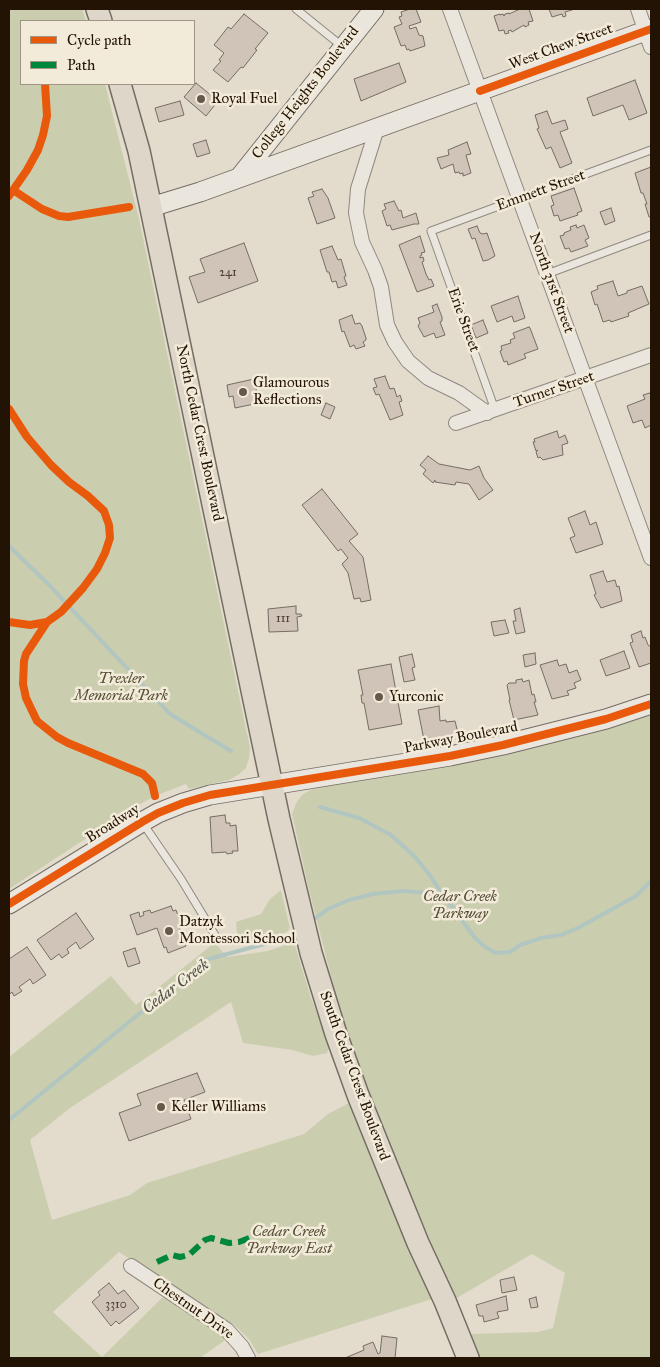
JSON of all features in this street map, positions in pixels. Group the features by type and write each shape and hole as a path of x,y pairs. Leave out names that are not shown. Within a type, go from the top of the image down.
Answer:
{"main road":[{"name":"North Cedar Crest Boulevard","path":"120,85 139,151 272,784"},
{"name":"South Cedar Crest Boulevard","path":"272,784 310,953 336,1034 358,1095 418,1243 445,1301 468,1358"}],"street":[{"name":"College Heights Boulevard","path":"239,178 374,9"},
{"name":"North 31st Street","path":"450,9 651,558"},
{"path":"638,9 649,35"},
{"name":"West Chew Street","path":"151,208 480,91 649,35"},
{"path":"377,128 358,189 356,213 362,242 381,287 387,325 395,342 408,361 428,378 459,393 491,412"},
{"name":"West Chew Street","path":"270,139 286,150 312,152"},
{"name":"Turner Street","path":"456,423 651,355"},
{"name":"Parkway Boulevard","path":"272,784 450,756 503,745 589,724 651,704"},
{"name":"Broadway","path":"9,904 158,812 210,795 272,784"},
{"name":"Chestnut Drive","path":"131,1266 227,1330 248,1358"}],"lane":[{"path":"296,9 343,47"},
{"name":"Emmett Street","path":"431,230 651,150"},
{"name":"Erie Street","path":"431,230 491,412"},
{"path":"547,274 651,235"},
{"path":"142,822 181,879 215,935"}],"green space":[{"name":"Trexler Memorial Park","path":"9,9 82,9 86,20 20,20 20,85 105,85 139,219 250,748 246,768 238,775 229,780 189,789 186,784 155,796 131,809 9,889"},
{"name":"Cedar Creek Parkway","path":"651,713 651,1358 479,1358 471,1334 538,1332 553,1328 565,1273 532,1254 455,1299 362,1080 341,1015 292,814 296,803 302,795 310,790 589,734"},
{"name":"Cedar Creek Parkway East","path":"281,890 290,928 287,932 266,939 216,944 227,957 268,951 294,942 311,998 325,1034 329,1048 327,1053 313,1056 292,1050 243,1043 231,1002 70,1108 30,1140 52,1220 130,1195 147,1183 304,1134 328,1114 349,1103 432,1299 258,1354 249,1339 234,1325 119,1252 53,1312 102,1357 164,1296 228,1338 200,1358 9,1358 9,1057 111,976 136,1005 222,937 237,934 236,922 261,914 270,899"}],"building":[{"path":"416,9 421,22 409,26 410,29 416,27 419,35 423,36 425,46 410,51 409,49 407,50 405,45 401,46 394,27 402,24 399,17 402,16 401,12"},
{"path":"520,9 529,9 533,21 528,22 529,25 525,27 524,25 512,32 511,30 508,31 509,33 505,34 504,30 499,31 494,16 503,14 504,16"},
{"path":"549,9 575,9 565,12 566,16 563,17 562,14 552,17"},
{"path":"244,14 268,33 243,68 241,67 228,82 213,70 221,61 219,60 224,53 214,45 228,27 231,29"},
{"path":"399,63 406,82 361,101 354,79"},
{"path":"635,80 647,113 629,120 623,105 593,116 587,98"},
{"name":"Royal Fuel","path":"196,83 218,101 206,116 184,97"},
{"name":"Royal Fuel","path":"180,101 184,115 159,122 155,108"},
{"path":"547,111 552,124 565,120 568,129 560,132 572,163 560,168 551,147 546,149 537,129 539,128 535,115"},
{"name":"Royal Fuel","path":"206,140 210,153 197,157 193,144"},
{"path":"467,142 471,154 466,155 471,173 463,176 463,173 455,173 453,164 441,169 437,158 449,155 448,150"},
{"path":"651,167 651,217 649,217 645,204 647,204 643,193 641,193 635,173"},
{"path":"574,188 582,211 577,213 578,215 560,221 558,215 554,216 551,206 554,205 551,196"},
{"path":"322,189 328,198 335,218 317,224 308,198 314,196 312,192"},
{"path":"394,201 399,211 401,210 403,218 416,213 419,224 392,230 390,225 387,226 382,211 386,209 384,204"},
{"path":"611,208 615,221 605,225 600,212"},
{"path":"576,225 577,228 584,225 589,238 585,240 588,246 571,252 569,248 565,249 560,236 571,230 570,227"},
{"path":"477,226 480,233 487,233 495,256 488,260 483,261 475,238 472,239 468,229"},
{"path":"420,236 425,252 421,253 420,258 423,257 424,261 422,262 426,274 434,286 417,292 399,245"},
{"path":"244,243 258,281 198,303 189,277 205,272 200,259"},
{"path":"332,246 338,260 341,259 346,276 344,277 347,285 338,288 336,281 332,282 329,272 327,272 320,250"},
{"path":"613,281 618,296 642,286 649,304 628,313 629,316 611,322 610,320 603,322 591,292 598,289 597,286"},
{"path":"518,296 525,318 514,322 512,316 497,322 491,306"},
{"path":"437,304 442,317 440,322 445,335 436,338 434,333 424,337 418,326 420,323 418,318 434,312 432,306"},
{"path":"352,315 355,324 360,323 362,326 366,338 363,342 365,346 356,349 354,345 350,347 344,331 342,332 339,320"},
{"path":"483,320 488,333 476,338 471,325"},
{"path":"529,327 538,349 524,354 526,358 508,365 507,361 504,362 500,351 502,350 501,346 511,343 510,340 515,338 513,333"},
{"path":"385,376 390,389 394,388 397,397 400,395 402,401 399,402 403,415 390,420 379,394 376,395 373,388 377,387 374,379"},
{"name":"Glamourous Reflections","path":"254,379 259,403 235,408 233,396 229,397 227,385"},
{"path":"650,393 651,425 645,428 642,420 633,423 627,406 645,399 643,395"},
{"path":"326,403 335,407 330,419 321,415"},
{"path":"557,431 559,438 565,435 568,443 562,445 563,455 543,460 540,457 538,458 536,452 538,450 536,451 534,439"},
{"path":"428,456 439,464 470,470 479,466 484,478 493,490 479,500 469,484 456,482 455,485 435,482 435,480 433,483 423,474 426,470 420,465"},
{"path":"322,489 358,534 349,541 363,557 371,600 361,602 360,598 354,599 348,573 342,564 348,558 341,549 338,551 302,505"},
{"path":"585,511 590,525 596,522 603,544 576,553 570,538 575,536 568,518"},
{"path":"603,571 607,582 615,580 617,587 619,586 622,601 601,608 594,595 596,594 590,575"},
{"path":"296,606 296,614 301,614 302,616 297,617 298,631 269,632 268,609"},
{"path":"520,608 525,632 516,634 513,621 516,621 514,610"},
{"path":"505,620 509,633 494,636 491,622"},
{"path":"641,631 643,638 645,637 648,645 651,647 651,663 639,667 630,643 633,642 631,635"},
{"path":"624,651 630,668 606,676 600,660"},
{"path":"535,653 536,664 525,667 523,655"},
{"path":"412,654 415,667 412,668 415,680 404,682 399,657"},
{"path":"557,660 559,666 566,664 569,673 577,670 581,680 574,683 576,688 567,691 569,695 552,699 540,665"},
{"name":"Yurconic","path":"391,664 402,724 369,730 364,703 362,703 361,695 363,695 358,670"},
{"path":"522,679 523,682 529,680 538,715 514,720 507,685"},
{"path":"439,706 440,721 455,721 458,733 442,738 443,740 424,740 418,710"},
{"path":"225,815 226,823 230,823 230,826 236,825 238,851 232,851 233,853 227,854 226,852 212,853 210,817"},
{"name":"Datzyk Montessori School","path":"171,906 173,911 176,910 179,918 182,917 183,922 178,924 186,946 168,953 166,947 164,948 157,928 137,935 130,915 139,912 140,917 144,915 143,912 150,910 151,913"},
{"path":"76,913 94,939 80,949 76,942 67,949 69,953 62,958 59,954 51,960 37,940"},
{"path":"27,947 46,975 33,984 30,979 19,987 22,991 14,996 12,992 9,995 9,959"},
{"path":"135,948 140,963 128,967 123,952"},
{"name":"Keller Williams","path":"197,1073 205,1092 184,1100 191,1119 129,1141 119,1113 141,1105 137,1094"},
{"path":"514,1277 517,1290 502,1293 500,1280"},
{"path":"109,1283 118,1294 124,1290 139,1308 119,1324 116,1321 111,1326 92,1302 100,1295 98,1292"},
{"path":"506,1296 508,1310 497,1312 499,1318 484,1322 483,1316 479,1316 476,1305"},
{"path":"536,1297 538,1307 531,1308 529,1299"},
{"path":"382,1336 397,1338 395,1358 345,1358 364,1350 363,1346 373,1342 378,1354 380,1353"}],"waterway":[{"path":"9,546 50,586 170,714 231,751"},
{"path":"320,807 359,818 391,835 414,856 429,874 446,900"},
{"name":"Cedar Creek","path":"311,921 328,909 349,900 373,894 403,891 429,893 447,900 475,938 485,947 496,953 510,952 520,945 541,938 561,935 578,928 636,896 651,881"},
{"name":"Cedar Creek","path":"9,1120 205,960 283,939 299,929"}],"marked path":[{"path":"157,1262 172,1255 180,1257 189,1255 205,1240 211,1238 229,1243 239,1242 264,1232"}],"cycle path":[{"path":"480,91 651,29"},
{"path":"9,196 27,170 38,150 43,135 47,116 45,85"},
{"path":"13,190 42,209 59,216 68,217 129,207"},
{"path":"9,409 27,437 51,465 104,511 109,525 110,538 97,569 61,612 47,622 30,625 9,622"},
{"path":"47,622 26,654 24,661 23,684 26,698 37,721 68,743 143,774 152,783 155,796"},
{"path":"9,904 142,822 183,803 210,795 450,756 503,745 606,719 651,704"}],"place":[{"name":"Royal Fuel","path":"201,99"},
{"name":"Glamourous Reflections","path":"243,392"},
{"name":"Yurconic","path":"379,697"},
{"name":"Datzyk Montessori School","path":"169,931"},
{"name":"Keller Williams","path":"161,1107"}]}
